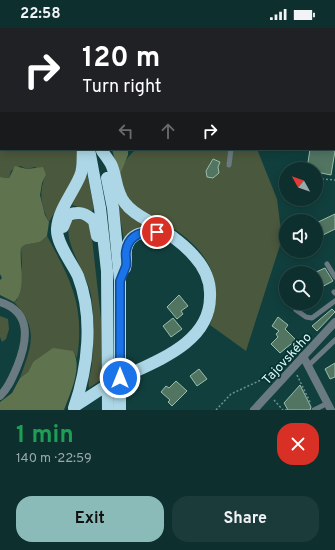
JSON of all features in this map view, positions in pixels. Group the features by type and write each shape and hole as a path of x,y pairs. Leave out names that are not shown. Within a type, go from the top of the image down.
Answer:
{"highway":[{"path":"74,408 86,360 86,321 82,289 65,250 58,238 58,221 81,176 83,167 83,150"},
{"path":"89,150 100,208 120,410"},
{"path":"74,408 113,382 171,352 188,340 204,321 210,302 208,277 193,254 167,233 138,215 124,203 115,182 111,164 102,150"},
{"path":"102,150 113,208 120,281 108,410"},
{"path":"65,250 62,230 64,222 68,215 75,212 88,216 94,221 99,242 105,251"},
{"path":"120,281 125,268 126,250 129,242 134,236 148,231 167,233"}],"street":[{"path":"0,302 8,304 19,315 26,332 24,348 8,388 0,396"},
{"name":"Tajovského","path":"254,410 335,322"},
{"path":"303,356 329,406"}],"lane":[{"path":"229,165 231,150"},
{"path":"327,264 335,277"},
{"path":"323,310 335,301"},
{"path":"296,310 306,318 312,318 323,310"},
{"path":"308,366 335,340"},
{"path":"314,410 329,406"}],"path":[{"path":"323,179 335,180"},
{"path":"216,410 231,394 278,372"},
{"path":"296,374 314,410"},
{"path":"273,399 285,410"}],"green space":[{"path":"0,150 77,150 78,159 74,178 49,222 42,204 41,193 46,175 35,167 27,169 20,166 11,171 9,178 0,177"},
{"path":"112,150 128,150 128,155 119,177"},
{"path":"136,150 257,150 277,199 279,215 279,248 246,351 210,325 216,296 215,282 211,270 197,248 170,226 139,210 126,196 120,180 124,163"},
{"path":"15,166 27,169 43,167 46,175 42,183 40,195 45,215 49,222 47,236 40,242 24,245 21,248 21,284 18,297 14,302 0,295 0,280 2,278 0,274 0,177 9,178"},
{"path":"87,173 94,209 92,211 72,205"},
{"path":"117,201 145,225 138,228 124,240"},
{"path":"77,219 87,221 91,229 101,319 101,380 89,388 92,365 93,312 89,286 71,247 69,237 71,221"},
{"path":"47,236 63,266 74,294 79,323 77,358 73,351 33,362 28,372 20,378 30,347 31,338 27,321 14,302 17,300 22,265 21,248 23,245 40,242"},
{"path":"0,316 8,319 9,329 6,339 2,342 0,337"},
{"path":"53,348 73,351 76,357 76,372 72,389 64,410 0,410 0,402 12,393 20,378 28,372 33,362"}],"building":[{"path":"310,150 335,151 331,175 323,173 323,162 308,162"},
{"path":"213,159 220,162 218,167 219,173 213,178 207,177 206,171"},
{"path":"335,214 335,229 323,235 323,220"},
{"path":"325,268 333,281 323,286 323,269"},
{"path":"179,295 188,306 181,311 183,314 177,319 167,307"},
{"path":"332,309 335,312 317,331 312,326"},
{"path":"278,317 288,325 285,329 296,340 280,353 271,344 278,337 276,334 279,331 272,326"},
{"path":"173,318 182,329 171,337 163,326"},
{"path":"335,363 335,377 330,379 325,369"},
{"path":"199,369 207,379 197,386 190,376"},
{"path":"176,381 187,391 172,406 168,402 170,400 161,392 166,386 169,388"},
{"path":"300,385 311,407 310,410 288,410 284,403"}],"route":[{"path":"120,378 120,281 126,264 126,250 129,242 134,236 141,232 157,232"}]}
